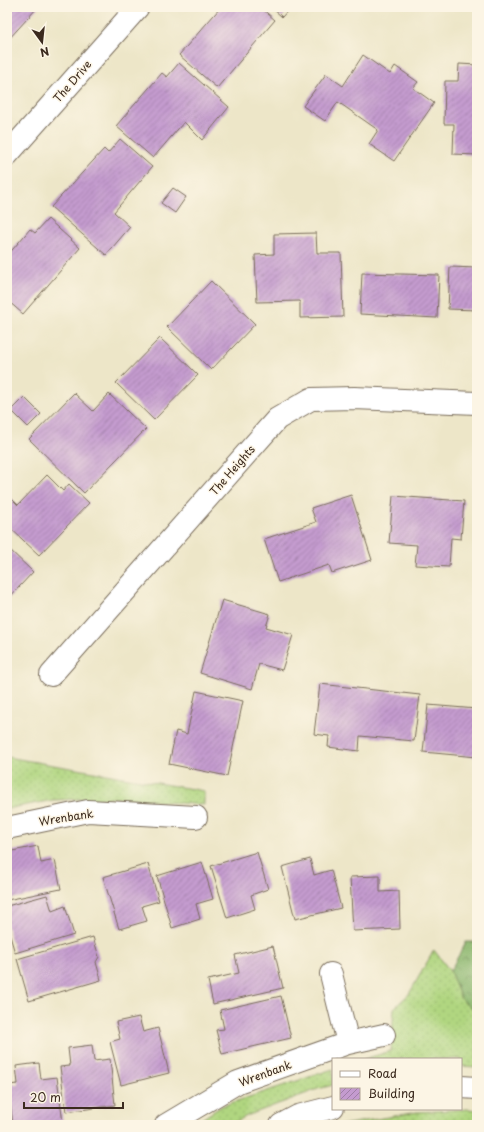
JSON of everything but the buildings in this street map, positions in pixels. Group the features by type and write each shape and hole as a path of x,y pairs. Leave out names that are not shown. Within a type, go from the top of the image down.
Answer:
{"street":[{"name":"The Drive","path":"7,155 138,7"},
{"name":"The Heights","path":"52,675 277,420 311,399 354,398 477,404"},
{"name":"Wrenbank","path":"7,828 88,811 196,817"},
{"path":"331,974 348,1043"},
{"name":"Wrenbank","path":"166,1125 238,1082 348,1043 384,1035"},
{"path":"462,1087 477,1088"},
{"path":"281,1125 298,1116 332,1107"}],"green space":[{"path":"7,757 204,791 204,805 117,798 53,800 7,809"},
{"path":"466,942 477,942 477,1012 461,999 450,971"},
{"path":"434,950 450,971 461,999 477,1012 477,1067 462,1066 462,1058 367,1058 391,1051 394,1008 409,994"},
{"path":"332,1069 332,1085 318,1089 249,1115 229,1125 192,1125 222,1106"},
{"path":"477,1110 477,1125 342,1125 417,1112"}]}
